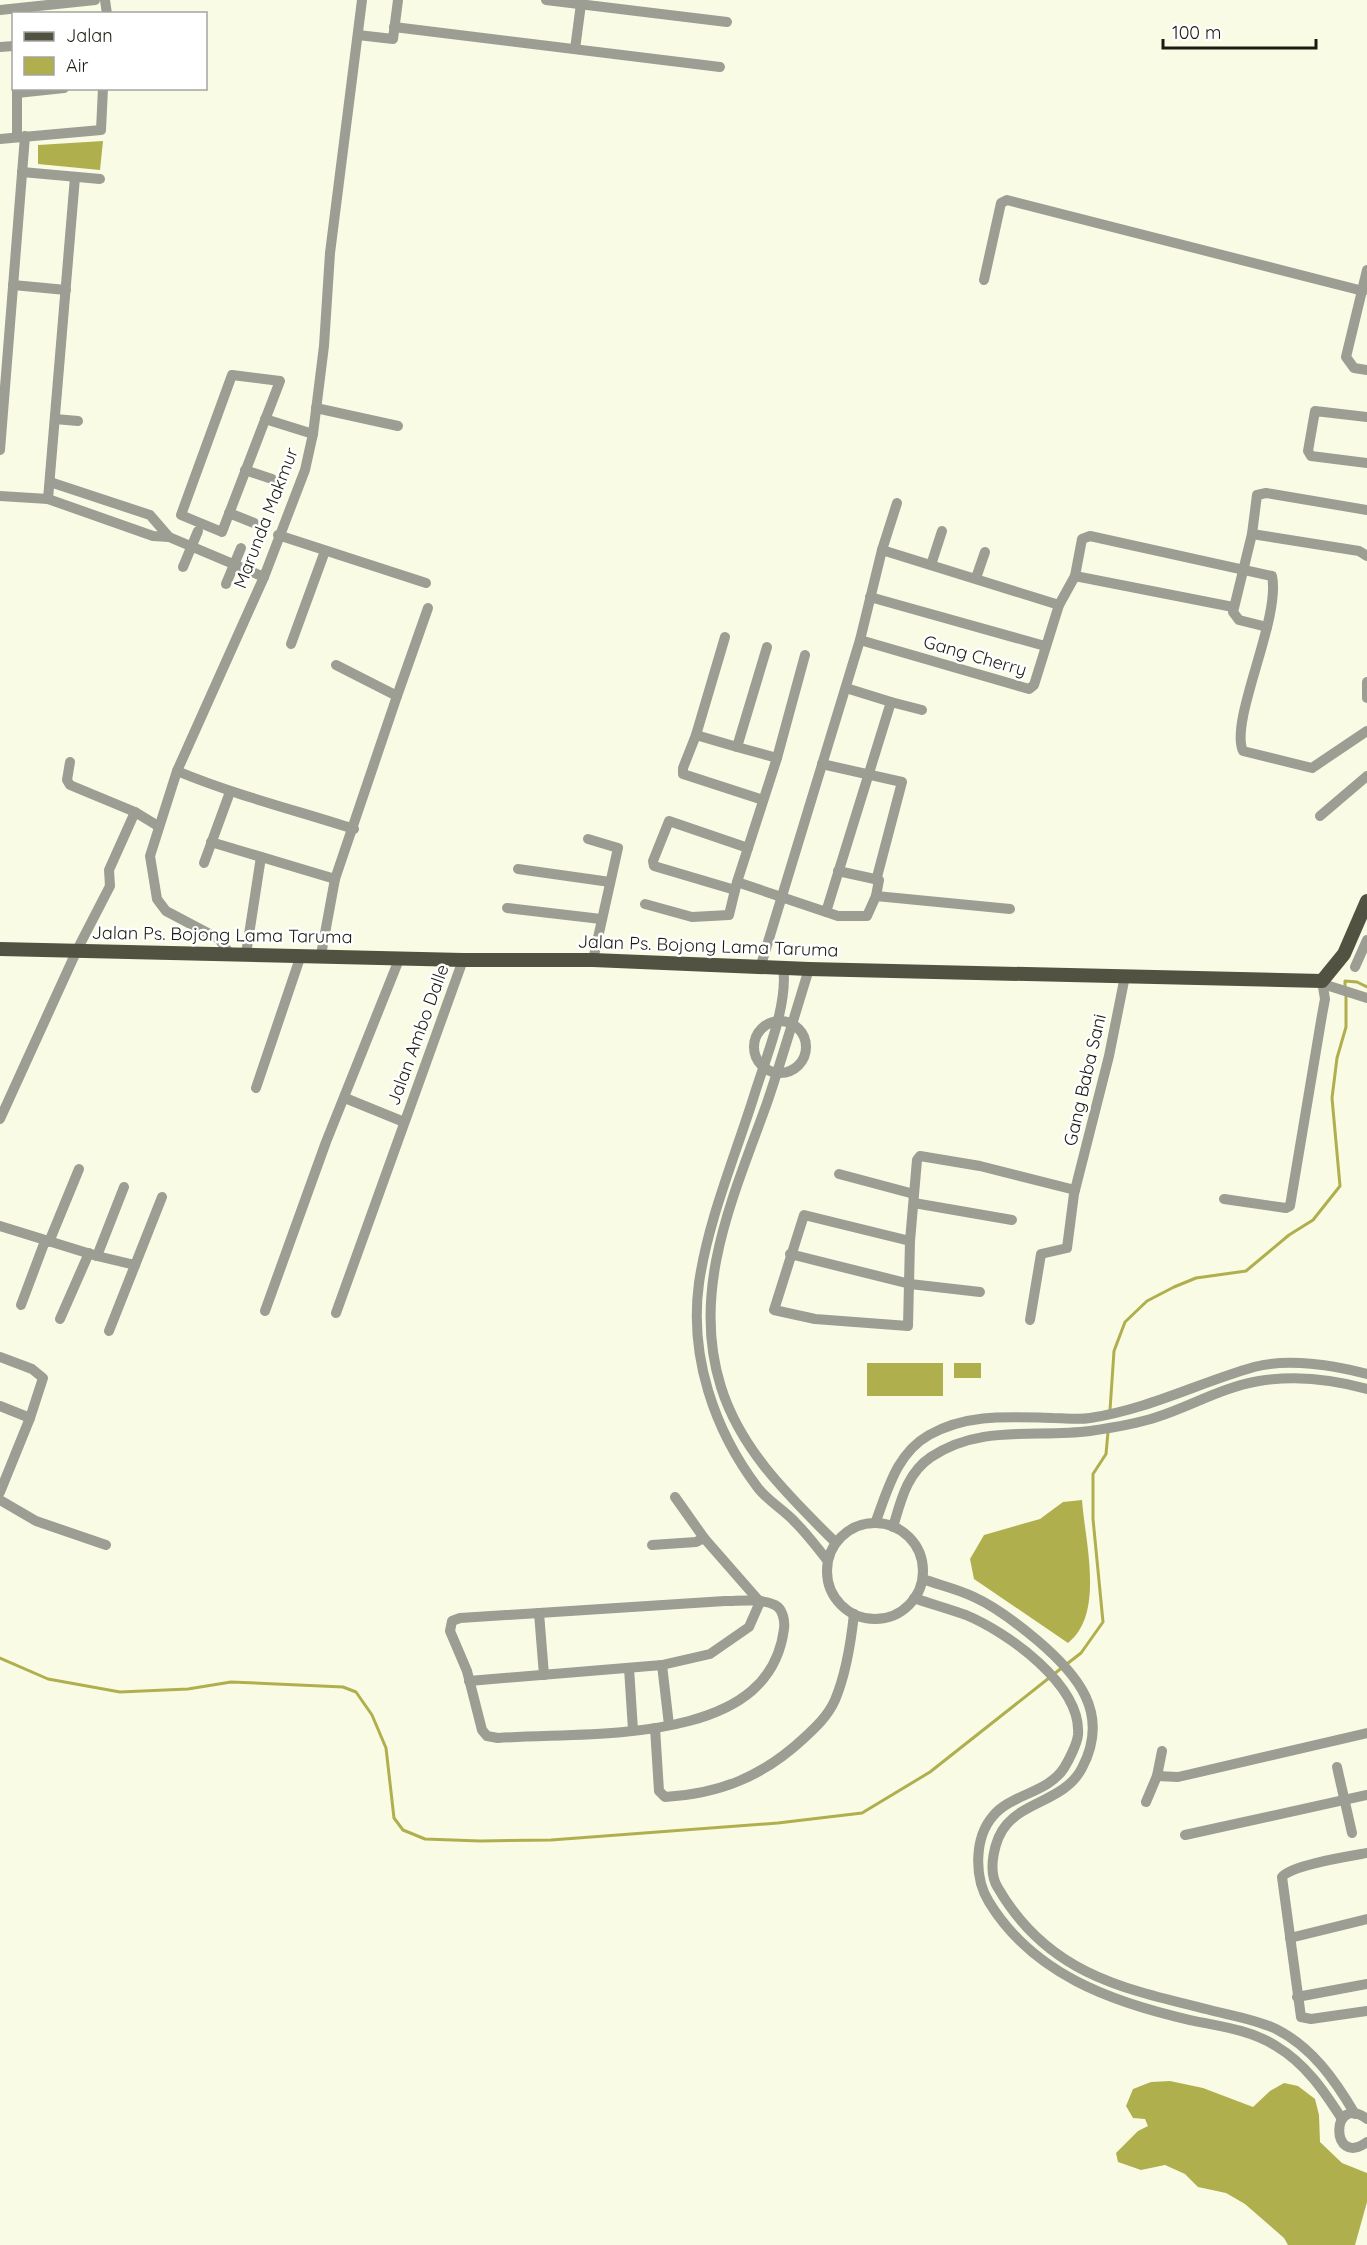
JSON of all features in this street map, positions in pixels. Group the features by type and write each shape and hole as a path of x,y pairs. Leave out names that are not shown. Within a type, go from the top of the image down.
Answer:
{"main road":[{"path":"1322,982 1344,954 1367,902"},
{"name":"Jalan Ps. Bojong Lama Taruma","path":"0,949 463,960 593,960 627,963 761,965 809,969 898,969 1322,982"}],"street":[{"path":"0,10 95,0"},
{"name":"Marunda Makmur","path":"230,954 219,939 179,921 166,911 157,899 150,856 177,771 264,577 278,535 305,470 313,434 330,253 362,0"},
{"path":"358,35 393,39 398,0"},
{"path":"546,0 727,22"},
{"path":"575,49 581,4"},
{"path":"394,27 720,67"},
{"path":"0,450 22,172 17,91 33,90"},
{"path":"0,139 101,130 104,90"},
{"path":"22,172 100,179"},
{"path":"48,500 75,177"},
{"path":"984,280 1001,202 1007,200 1363,291"},
{"path":"1367,270 1346,357 1354,368 1367,370"},
{"path":"13,285 66,290"},
{"path":"232,375 280,381 265,420 222,532 181,515 232,375"},
{"path":"316,408 398,426"},
{"path":"1367,417 1319,410 1314,412 1308,451 1313,456 1367,464"},
{"path":"55,419 78,422"},
{"path":"265,420 313,434"},
{"path":"245,470 272,479"},
{"path":"50,482 150,515 169,537"},
{"path":"1267,627 1239,620 1235,617 1233,607 1252,534 1257,495 1367,510"},
{"path":"0,496 48,500 153,536 169,537 264,577"},
{"path":"761,965 846,688 882,550 897,503"},
{"path":"229,513 254,523"},
{"path":"183,567 198,531"},
{"path":"932,565 942,531"},
{"path":"1252,534 1359,551 1367,556"},
{"path":"278,535 426,583"},
{"name":"Gang Cherry","path":"860,640 1025,689 1034,685 1059,605 1075,576 1082,539 1090,536 1244,570"},
{"path":"226,584 241,548"},
{"path":"291,644 325,550"},
{"path":"882,550 1059,605"},
{"path":"976,578 985,552"},
{"path":"1244,570 1272,576 1267,627 1247,702 1241,741 1244,751 1312,768 1367,731"},
{"path":"1075,576 1233,607"},
{"path":"870,597 1045,646"},
{"path":"321,955 335,879 428,608"},
{"path":"725,637 696,735 682,768 683,774 763,800"},
{"path":"737,747 767,647"},
{"path":"645,904 692,917 725,918 730,912 736,886 777,758 805,655"},
{"path":"336,665 397,696"},
{"path":"1367,682 1367,698"},
{"path":"846,688 922,710"},
{"path":"826,912 891,702"},
{"path":"696,735 777,758"},
{"path":"70,762 67,780 70,785 135,812 158,826"},
{"path":"748,848 669,821 653,861 654,866 783,896 826,912 863,918 870,913 880,883 877,877 902,782 822,764"},
{"path":"177,771 230,792 354,829"},
{"path":"1320,816 1367,776"},
{"path":"204,863 230,792"},
{"path":"0,1119 77,950 110,886 109,870 135,812"},
{"path":"588,839 618,846 593,960"},
{"path":"211,842 335,879"},
{"path":"246,954 261,857"},
{"path":"518,869 610,882"},
{"path":"838,871 877,877"},
{"path":"876,896 1010,909"},
{"path":"507,908 601,919"},
{"path":"1355,967 1367,940"},
{"path":"256,1088 301,955"},
{"path":"265,1311 400,957"},
{"name":"Jalan Ambo Dalle","path":"336,1313 463,960"},
{"path":"783,967 785,975 776,1021 712,1230 699,1282 698,1323 701,1353 711,1402 718,1423 760,1490 795,1521 827,1560"},
{"path":"809,969 777,1072 723,1227 711,1283 709,1319 712,1351 721,1389 751,1449 771,1478 835,1542"},
{"name":"Gang Baba Sani","path":"1030,1320 1041,1254 1067,1248 1075,1190 1109,1056 1125,976"},
{"path":"1224,1199 1287,1208 1290,1206 1322,1015 1322,982 1367,998"},
{"path":"763,1066 777,1072 798,1066 806,1053 805,1039 792,1024 776,1021"},
{"path":"345,1098 404,1122"},
{"path":"910,1241 804,1215 773,1309 779,1313 815,1319 906,1327 917,1160 923,1155 980,1166 1075,1190"},
{"path":"21,1305 79,1169"},
{"path":"839,1174 914,1198 1012,1220"},
{"path":"60,1319 124,1187"},
{"path":"109,1331 162,1197"},
{"path":"0,1227 135,1265"},
{"path":"790,1254 909,1284 980,1292"},
{"path":"0,1358 32,1369 43,1378 30,1418 0,1492"},
{"path":"876,1521 895,1469 919,1443 947,1426 970,1419 1088,1418 1152,1405 1256,1366 1296,1364 1367,1374"},
{"path":"893,1527 903,1494 916,1469 951,1446 970,1438 1089,1431 1156,1418 1224,1390 1259,1381 1306,1378 1345,1383 1367,1389"},
{"path":"0,1406 30,1418"},
{"path":"675,1497 704,1538 760,1602"},
{"path":"0,1500 36,1521 106,1545"},
{"path":"876,1521 907,1534 915,1544 923,1566 922,1579 914,1598 905,1608 885,1618 864,1618 844,1608 831,1592 826,1571 827,1560 835,1542 852,1528 876,1521"},
{"path":"652,1545 696,1542 704,1538"},
{"path":"922,1579 975,1597 1020,1626 1074,1674 1088,1701 1092,1718 1092,1743 1082,1770 1060,1792 1016,1816 1006,1824 999,1836 992,1870 996,1885 1019,1919 1058,1954 1081,1970 1108,1983 1274,2028 1298,2045 1329,2073 1355,2114 1367,2119"},
{"path":"914,1598 967,1616 1006,1639 1062,1686 1076,1712 1078,1737 1063,1770 1034,1792 1002,1808 987,1825 979,1854 979,1876 982,1890 997,1915 1031,1953 1092,1990 1146,2010 1251,2034 1276,2045 1297,2060 1320,2085 1342,2119"},
{"path":"725,1601 760,1602 776,1606 782,1613 785,1624 782,1643 762,1683 732,1705 690,1721 633,1730 498,1738 487,1736 482,1730 469,1681 450,1630 452,1621 460,1618 725,1601"},
{"path":"469,1681 662,1665 710,1654 748,1627 760,1602"},
{"path":"539,1613 544,1675"},
{"path":"655,1728 659,1791 665,1797 710,1790 746,1778 780,1761 821,1722 835,1700 851,1638 854,1614"},
{"path":"662,1665 669,1725"},
{"path":"629,1668 633,1730"},
{"path":"1157,1776 1178,1777 1367,1733"},
{"path":"1146,1802 1157,1776 1162,1751"},
{"path":"1337,1767 1352,1833"},
{"path":"1185,1835 1367,1795"},
{"path":"1367,1853 1285,1873 1282,1878 1299,2013 1303,2019 1367,2011"},
{"path":"1290,1938 1367,1919"},
{"path":"1297,1997 1367,1984"},
{"path":"1355,2114 1342,2119 1338,2128 1342,2142 1356,2148 1366,2145"}],"water":[{"path":"103,141 100,170 38,164 38,145"},
{"path":"867,1363 943,1363 943,1396 867,1396"},
{"path":"954,1363 981,1363 981,1378 954,1378"},
{"path":"1082,1500 1089,1556 1089,1596 1086,1614 1079,1630 1068,1643 974,1579 970,1559 984,1535 1040,1519 1063,1502"},
{"path":"1170,2081 1203,2088 1253,2107 1270,2091 1284,2083 1298,2086 1315,2099 1319,2115 1320,2142 1342,2163 1367,2173 1367,2202 1355,2245 1288,2245 1284,2238 1245,2204 1226,2193 1198,2187 1185,2174 1165,2165 1141,2170 1118,2162 1116,2153 1138,2131 1148,2126 1145,2119 1133,2118 1126,2106 1133,2089 1151,2082"}],"waterway":[{"path":"1345,987 1345,981 1357,982 1367,987"},
{"path":"1110,1410 1114,1351 1125,1322 1147,1301 1174,1287 1196,1278 1246,1271 1289,1235 1313,1220 1340,1186 1332,1098 1337,1058 1346,1027 1346,994"},
{"path":"1054,1674 1081,1653 1103,1622 1093,1519 1093,1474 1106,1454 1108,1432"},
{"path":"0,1658 48,1679 120,1692 188,1689 231,1682 343,1687 356,1692 372,1715 386,1748 394,1818 403,1830 425,1839 480,1841 551,1840 778,1823 862,1813 930,1772 1049,1678"}]}
